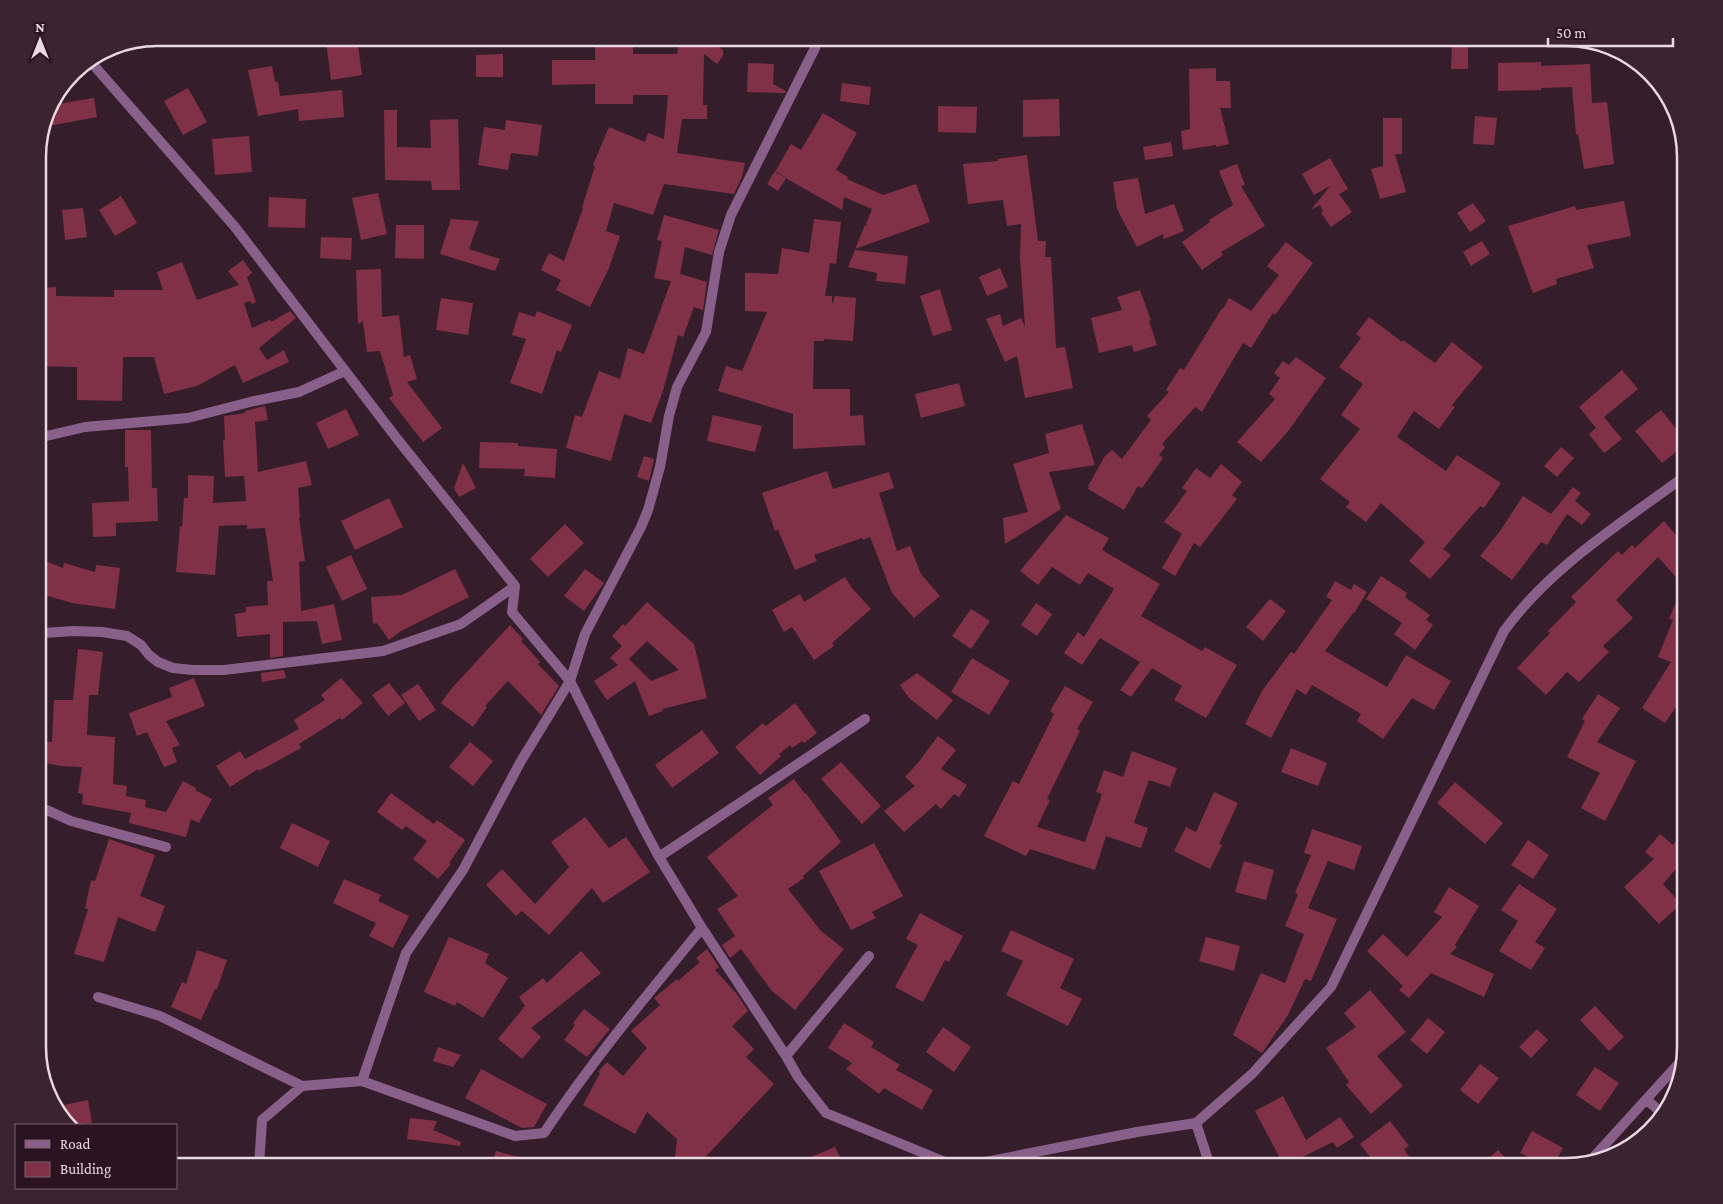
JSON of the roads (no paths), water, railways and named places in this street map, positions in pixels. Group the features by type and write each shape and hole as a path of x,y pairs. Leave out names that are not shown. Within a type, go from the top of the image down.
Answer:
{"street":[{"path":"362,1081 406,953 463,870 521,760 570,681 585,634 648,510 660,467 669,416 677,387 706,332 719,252 731,215 816,46"},
{"path":"94,66 235,226 398,440 516,586 512,612 570,681 644,830 702,928 798,1076 826,1113 936,1158"},
{"path":"46,436 85,427 188,418 298,392 345,371"},
{"path":"1005,1158 1137,1132 1196,1123 1252,1074 1331,987 1504,631 1521,608 1572,560 1677,483"},
{"path":"46,633 83,631 127,636 141,645 158,662 173,668 224,670 383,651 461,624 516,586"},
{"path":"660,857 865,720"},
{"path":"46,810 71,822 166,847"},
{"path":"98,997 160,1016 302,1086 362,1081 515,1136 544,1133 572,1092 622,1026 702,928"},
{"path":"786,1056 869,956"},
{"path":"1598,1153 1675,1068"},
{"path":"260,1158 262,1120 302,1086"},
{"path":"1647,1100 1657,1109"},
{"path":"1196,1123 1207,1158"}]}
